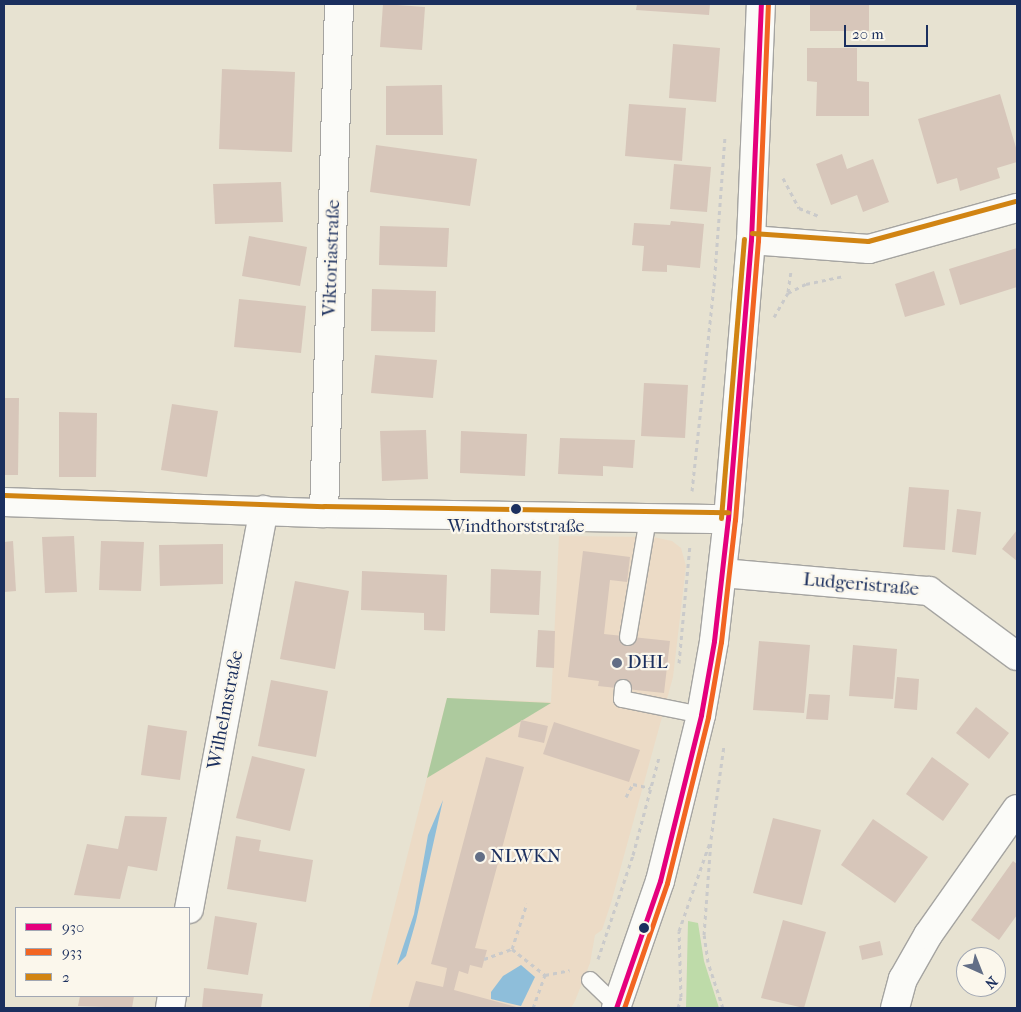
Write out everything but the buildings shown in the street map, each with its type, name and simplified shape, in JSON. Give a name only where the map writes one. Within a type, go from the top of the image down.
[{"type":"street","name":"Viktoriastraße","points":[[324,513],[339,4]]},
{"type":"street","points":[[618,1008],[660,881],[701,715],[722,573],[750,240],[761,4]]},
{"type":"street","points":[[750,240],[869,249],[1017,208]]},
{"type":"street","points":[[4,502],[324,513],[728,519]]},
{"type":"street","name":"Wilhelmstraße","points":[[189,907],[264,510]]},
{"type":"street","name":"Ludgeristraße","points":[[722,573],[929,592],[1015,649]]},
{"type":"street","points":[[895,1008],[902,979],[928,935],[1017,809]]},
{"type":"lane","points":[[628,636],[648,519]]},
{"type":"lane","points":[[623,688],[622,699],[701,715]]},
{"type":"lane","points":[[590,980],[618,1008]]},
{"type":"path","points":[[626,798],[633,784],[651,788]]},
{"type":"path","points":[[678,1008],[679,931],[711,839],[704,935],[708,962],[723,1008]]},
{"type":"path","points":[[512,949],[526,903]]},
{"type":"path","points":[[484,959],[512,949]]},
{"type":"path","points":[[512,949],[544,975]]},
{"type":"path","points":[[544,975],[574,969]]},
{"type":"path","points":[[533,1008],[544,975]]},
{"type":"shaded area","points":[[559,536],[653,537],[672,541],[681,548],[686,566],[673,677],[611,903],[602,930],[595,935],[590,963],[575,1001],[571,1008],[369,1008],[447,698],[551,702]]},
{"type":"green space","points":[[447,698],[551,703],[427,778]]},
{"type":"green space","points":[[688,921],[698,923],[704,961],[719,1008],[686,1008]]},
{"type":"water","points":[[443,800],[416,921],[406,956],[397,965],[414,914],[428,835]]},
{"type":"water","points":[[521,965],[535,977],[521,1006],[491,999],[491,992],[503,976]]},
{"type":"transit line","name":"930","points":[[616,1008],[660,881],[701,715],[714,641],[728,519],[751,240],[761,4]]},
{"type":"transit line","name":"933","points":[[624,1008],[667,883],[708,717],[721,642],[735,520],[758,241],[768,4]]},
{"type":"transit line","name":"2","points":[[752,233],[868,241],[1015,201]]},
{"type":"transit line","name":"2","points":[[721,518],[744,239]]},
{"type":"transit line","name":"2","points":[[4,495],[324,506],[728,512]]},
{"type":"place","name":"Windthorststraße","points":[[516,509]]},
{"type":"place","name":"DHL","points":[[617,663]]},
{"type":"place","name":"NLWKN","points":[[480,857]]}]
